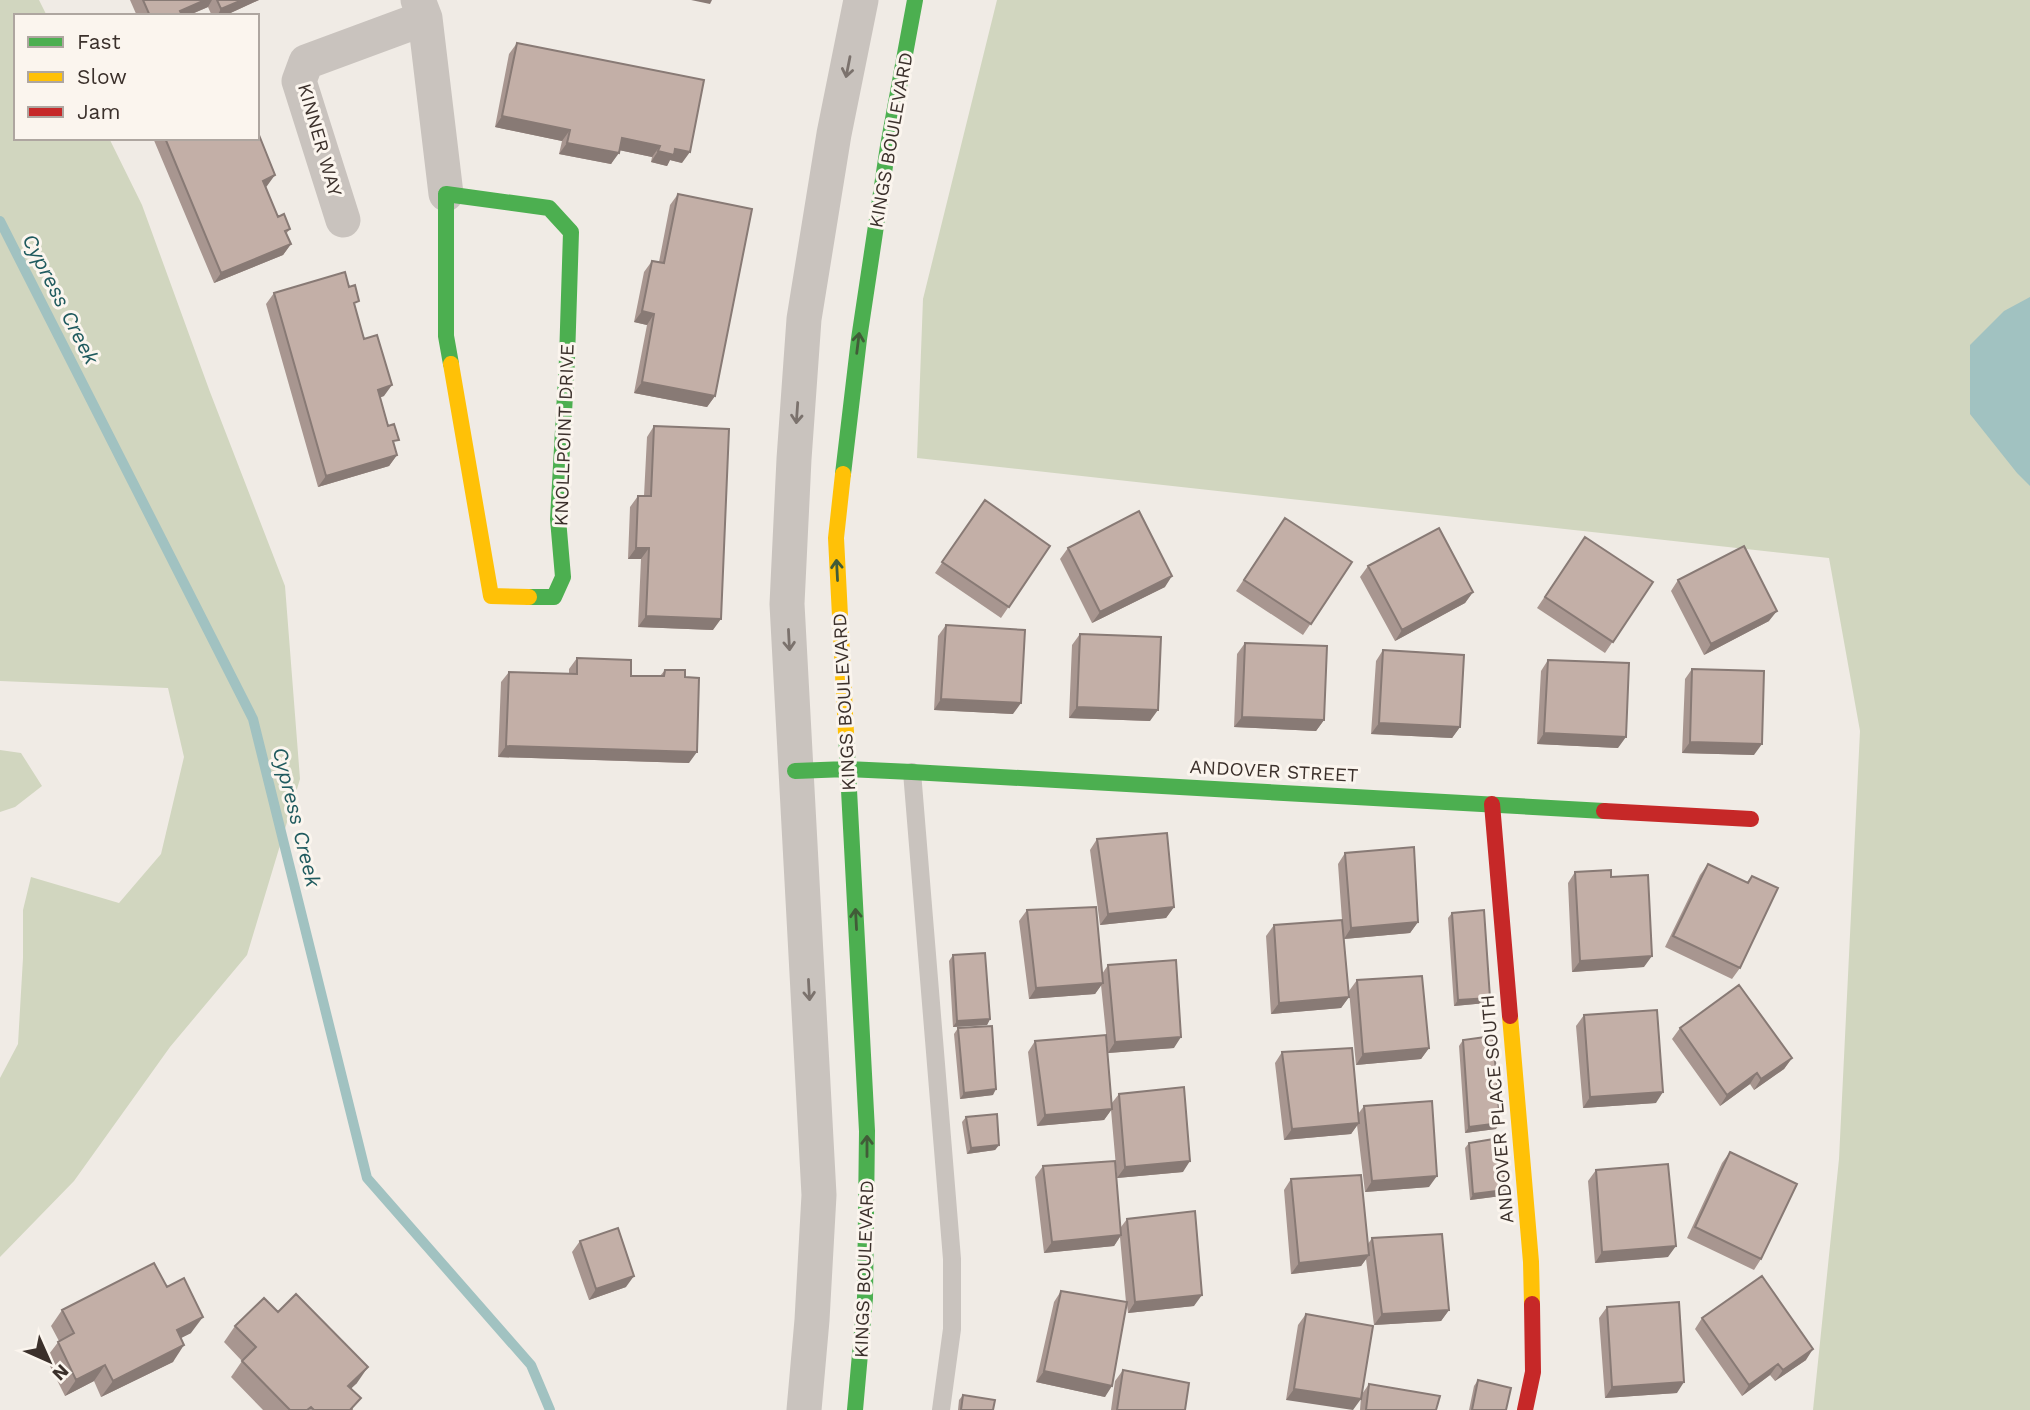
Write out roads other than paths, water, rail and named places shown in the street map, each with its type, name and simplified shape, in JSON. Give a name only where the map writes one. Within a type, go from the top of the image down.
[{"type":"street","points":[[804,1410],[812,1320],[818,1195],[787,604],[804,319],[834,134],[861,0]]},
{"type":"street","name":"KINGS BOULEVARD","points":[[855,1410],[864,1298],[867,1131],[836,538],[859,339],[888,146],[915,0]]},
{"type":"street","name":"KNOLLPOINT DRIVE","points":[[422,9],[446,194],[446,336],[491,596],[554,597],[564,577],[558,519],[567,359],[570,232],[549,208],[446,194]]},
{"type":"street","name":"KINNER WAY","points":[[343,220],[299,81],[306,62],[422,9]]},
{"type":"street","name":"ANDOVER STREET","points":[[795,771],[847,769],[912,772],[1751,819]]},
{"type":"street","name":"ANDOVER PLACE SOUTH","points":[[1492,804],[1531,1262],[1533,1372],[1525,1410]]},
{"type":"lane","points":[[912,772],[952,1259],[952,1329],[941,1410]]},
{"type":"water","points":[[2030,297],[2030,486],[1970,414],[1970,345],[2004,311]]},
{"type":"waterway","name":"Cypress Creek","points":[[0,221],[253,719],[367,1178],[531,1365],[550,1410]]}]
